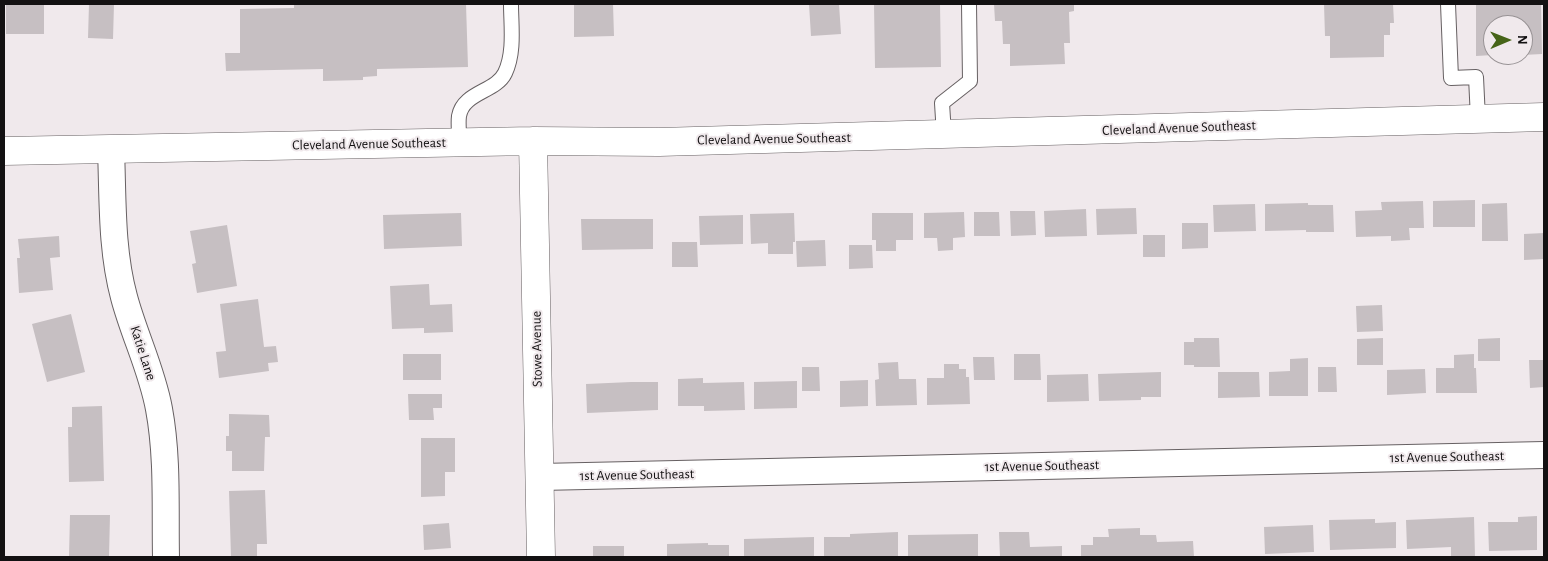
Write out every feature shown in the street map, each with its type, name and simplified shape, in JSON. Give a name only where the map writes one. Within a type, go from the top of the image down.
[{"type":"street","name":"Cleveland Avenue Southeast","points":[[4,151],[532,141],[669,141],[1544,118]]},
{"type":"street","name":"Stowe Avenue","points":[[532,141],[541,557]]},
{"type":"street","name":"Katie Lane","points":[[111,150],[116,258],[124,298],[151,372],[160,410],[164,455],[166,557]]},
{"type":"street","name":"1st Avenue Southeast","points":[[540,477],[1544,455]]},
{"type":"lane","points":[[460,143],[459,115],[463,105],[471,98],[497,84],[505,73],[510,59],[510,4]]},
{"type":"lane","points":[[944,135],[942,103],[970,81],[969,4]]},
{"type":"lane","points":[[1448,4],[1451,78],[1476,77],[1478,119]]},
{"type":"building","points":[[6,4],[44,4],[44,34],[6,34]]},
{"type":"building","points":[[89,4],[114,4],[113,39],[88,38]]},
{"type":"building","points":[[294,4],[466,4],[468,67],[377,69],[377,76],[363,77],[363,80],[323,81],[323,69],[226,71],[225,53],[240,53],[240,9],[294,8]]},
{"type":"building","points":[[574,4],[613,4],[614,36],[574,37]]},
{"type":"building","points":[[809,4],[839,4],[841,34],[811,36]]},
{"type":"building","points":[[874,4],[940,4],[941,67],[875,68]]},
{"type":"building","points":[[994,4],[1074,4],[1074,11],[1069,12],[1070,43],[1064,43],[1065,64],[1010,66],[1010,44],[1003,44],[1002,21],[995,21]]},
{"type":"building","points":[[1324,4],[1393,4],[1394,23],[1390,23],[1390,35],[1384,35],[1384,57],[1330,58],[1330,36],[1325,36]]},
{"type":"building","points":[[1476,4],[1541,4],[1542,54],[1533,54],[1533,15],[1483,15],[1483,56],[1476,56]]},
{"type":"building","points":[[1475,200],[1475,227],[1433,227],[1433,201]]},
{"type":"building","points":[[1423,201],[1424,228],[1409,228],[1410,240],[1391,241],[1391,236],[1356,237],[1355,211],[1382,210],[1381,202]]},
{"type":"building","points":[[1308,203],[1308,205],[1333,205],[1334,232],[1306,232],[1306,230],[1265,231],[1265,204]]},
{"type":"building","points":[[1507,203],[1508,241],[1482,241],[1482,204]]},
{"type":"building","points":[[1255,204],[1256,231],[1214,232],[1213,205]]},
{"type":"building","points":[[1136,208],[1137,234],[1097,235],[1096,209]]},
{"type":"building","points":[[1086,209],[1087,236],[1045,237],[1044,211]]},
{"type":"building","points":[[1010,211],[1035,211],[1036,235],[1011,236]]},
{"type":"building","points":[[964,212],[965,237],[953,238],[953,250],[938,251],[937,238],[924,238],[924,213]]},
{"type":"building","points":[[974,212],[999,212],[1000,236],[974,236]]},
{"type":"building","points":[[461,213],[462,246],[384,249],[383,215]]},
{"type":"building","points":[[794,213],[795,242],[793,242],[793,254],[768,254],[768,243],[751,244],[750,214]]},
{"type":"building","points":[[872,213],[913,213],[913,240],[896,240],[896,251],[876,251],[876,240],[872,240]]},
{"type":"building","points":[[743,215],[743,244],[700,245],[699,216]]},
{"type":"building","points":[[581,219],[653,219],[653,249],[582,250]]},
{"type":"building","points":[[1182,223],[1208,223],[1208,248],[1182,249]]},
{"type":"building","points":[[227,225],[237,286],[197,293],[192,264],[196,263],[190,231]]},
{"type":"building","points":[[1544,233],[1544,259],[1524,260],[1524,234]]},
{"type":"building","points":[[1143,235],[1165,235],[1165,257],[1143,257]]},
{"type":"building","points":[[59,236],[60,257],[50,258],[53,290],[19,293],[17,258],[20,258],[18,239]]},
{"type":"building","points":[[825,240],[826,266],[797,267],[796,241]]},
{"type":"building","points":[[672,242],[697,242],[698,267],[672,267]]},
{"type":"building","points":[[849,245],[872,245],[873,268],[849,269]]},
{"type":"building","points":[[429,284],[430,305],[452,304],[453,332],[424,333],[424,328],[392,329],[390,286]]},
{"type":"building","points":[[258,299],[264,347],[276,346],[278,362],[268,363],[269,371],[219,378],[216,352],[226,351],[220,304]]},
{"type":"building","points":[[1382,305],[1383,331],[1357,332],[1356,306]]},
{"type":"building","points":[[71,314],[85,372],[47,382],[32,324]]},
{"type":"building","points":[[1194,338],[1219,338],[1220,367],[1184,365],[1184,342],[1194,342]]},
{"type":"building","points":[[1383,338],[1383,365],[1357,365],[1357,339]]},
{"type":"building","points":[[1500,338],[1500,361],[1478,361],[1478,339]]},
{"type":"building","points":[[403,354],[441,354],[441,380],[403,380]]},
{"type":"building","points":[[1014,354],[1040,354],[1041,380],[1014,380]]},
{"type":"building","points":[[1474,354],[1477,393],[1436,393],[1436,368],[1454,368],[1454,355]]},
{"type":"building","points":[[973,357],[994,357],[995,380],[974,380]]},
{"type":"building","points":[[1308,358],[1308,396],[1269,396],[1269,372],[1290,371],[1290,359]]},
{"type":"building","points":[[1529,360],[1544,360],[1544,387],[1530,388]]},
{"type":"building","points":[[898,362],[899,379],[916,379],[917,405],[876,406],[875,380],[879,379],[878,363]]},
{"type":"building","points":[[944,364],[959,364],[959,369],[966,369],[966,377],[969,377],[970,404],[927,405],[927,378],[944,378]]},
{"type":"building","points":[[802,367],[819,367],[820,391],[802,391]]},
{"type":"building","points":[[1318,367],[1336,367],[1337,392],[1318,392]]},
{"type":"building","points":[[1425,369],[1426,393],[1387,395],[1387,370]]},
{"type":"building","points":[[1161,372],[1161,397],[1141,397],[1141,400],[1099,401],[1098,374]]},
{"type":"building","points":[[1218,372],[1259,372],[1260,397],[1218,398]]},
{"type":"building","points":[[1088,374],[1089,401],[1047,402],[1047,375]]},
{"type":"building","points":[[703,378],[703,383],[744,382],[745,410],[704,411],[704,406],[678,406],[678,379]]},
{"type":"building","points":[[868,380],[868,406],[840,407],[840,381]]},
{"type":"building","points":[[797,381],[797,408],[754,409],[754,382]]},
{"type":"building","points":[[658,382],[658,410],[587,413],[586,384]]},
{"type":"building","points":[[408,394],[442,394],[442,408],[433,408],[434,420],[409,420]]},
{"type":"building","points":[[102,406],[104,481],[69,482],[68,427],[72,427],[72,407]]},
{"type":"building","points":[[229,414],[269,415],[270,437],[265,437],[264,471],[232,471],[232,451],[226,451],[226,436],[229,436]]},
{"type":"building","points":[[421,438],[455,438],[455,472],[445,472],[445,496],[421,497]]},
{"type":"building","points":[[265,490],[267,544],[257,544],[257,557],[231,557],[229,491]]},
{"type":"building","points":[[70,515],[110,515],[109,557],[69,557]]},
{"type":"building","points":[[1537,516],[1537,550],[1489,551],[1488,522],[1518,522],[1518,517]]},
{"type":"building","points":[[1474,517],[1475,557],[1451,557],[1451,547],[1407,549],[1406,520]]},
{"type":"building","points":[[1375,519],[1375,523],[1396,522],[1396,548],[1330,550],[1329,520]]},
{"type":"building","points":[[449,523],[451,548],[424,550],[423,525]]},
{"type":"building","points":[[1313,525],[1314,552],[1265,554],[1264,527]]},
{"type":"building","points":[[1140,528],[1140,535],[1156,535],[1157,542],[1193,541],[1194,557],[1081,557],[1081,545],[1093,545],[1093,537],[1109,537],[1108,529]]},
{"type":"building","points":[[898,532],[898,557],[824,557],[824,537],[850,537],[850,534]]},
{"type":"building","points":[[999,532],[1029,532],[1030,547],[1062,546],[1062,557],[1000,557]]},
{"type":"building","points":[[978,534],[978,557],[908,557],[908,535]]},
{"type":"building","points":[[814,537],[814,557],[744,557],[744,539]]},
{"type":"building","points":[[708,543],[708,545],[729,545],[729,557],[667,557],[667,544]]},
{"type":"building","points":[[593,546],[624,546],[624,557],[593,557]]}]
